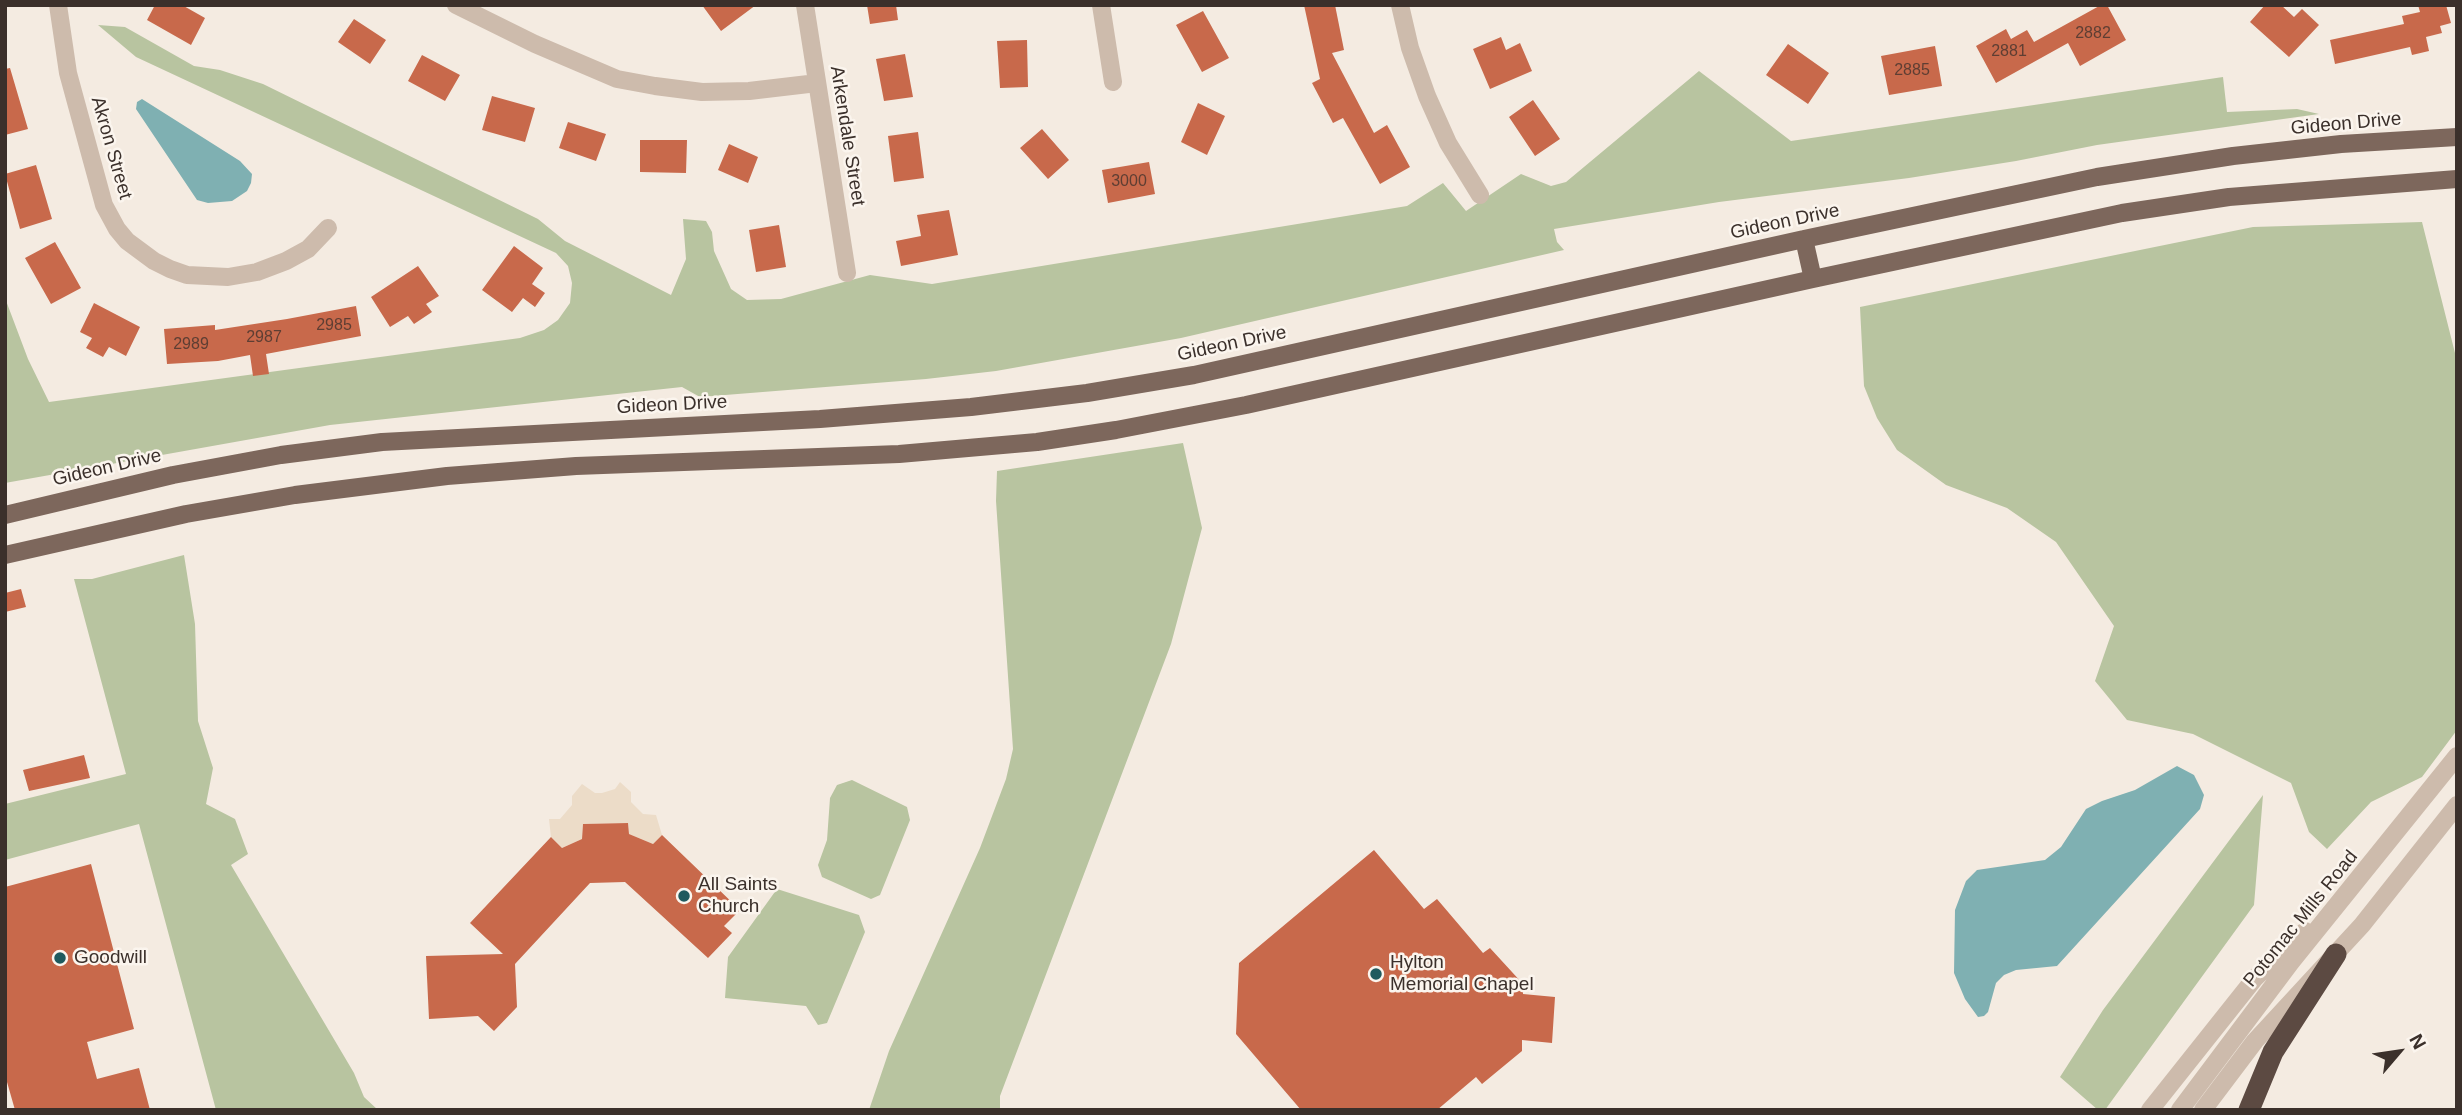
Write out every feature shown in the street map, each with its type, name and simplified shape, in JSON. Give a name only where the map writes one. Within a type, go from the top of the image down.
[{"type":"highway","points":[[2249,1110],[2273,1052],[2336,954]]},
{"type":"main road","name":"Gideon Drive","points":[[5,515],[173,475],[282,455],[382,442],[820,419],[971,407],[1087,393],[1194,374],[2096,177],[2328,145],[2457,137]]},
{"type":"main road","points":[[5,555],[186,514],[295,495],[447,476],[576,466],[899,454],[1037,442],[1116,430],[1246,405],[2122,213],[2229,197],[2457,179]]},
{"type":"main road","points":[[1804,239],[1814,279]]},
{"type":"street","name":"Akron Street","points":[[58,5],[68,73],[104,205],[127,241],[170,269],[187,275],[228,277],[257,272],[286,261],[308,248],[328,228]]},
{"type":"street","points":[[456,5],[535,44],[617,79],[702,92],[749,91],[817,82]]},
{"type":"street","name":"Arkendale Street","points":[[805,5],[847,273]]},
{"type":"street","points":[[1101,5],[1113,82]]},
{"type":"street","points":[[1400,5],[1410,48],[1427,96],[1448,143],[1480,195]]},
{"type":"street","name":"Potomac Mills Road","points":[[2180,1110],[2291,962],[2457,756]]},
{"type":"street","points":[[2203,1110],[2255,1041],[2362,925],[2457,805]]},
{"type":"street","points":[[2150,1110],[2255,978],[2353,886]]},
{"type":"green space","points":[[98,25],[125,27],[194,66],[220,70],[263,84],[538,219],[565,241],[671,295],[686,259],[683,219],[706,221],[712,232],[714,251],[731,289],[747,300],[781,299],[870,275],[932,284],[1407,206],[1443,183],[1466,211],[1521,174],[1551,186],[1566,182],[1699,71],[1791,141],[2223,77],[2227,112],[2297,109],[2319,114],[2097,145],[1909,178],[1719,202],[1554,229],[1557,242],[1564,250],[1181,338],[996,371],[700,397],[682,387],[330,425],[5,483],[5,298],[28,359],[49,402],[520,338],[544,330],[558,320],[570,303],[572,283],[568,266],[556,253],[136,57]]},
{"type":"green space","points":[[2422,222],[2457,361],[2457,730],[2422,777],[2371,802],[2327,849],[2309,832],[2291,783],[2193,734],[2127,720],[2095,681],[2114,626],[2056,542],[2007,508],[1946,485],[1897,450],[1877,418],[1864,386],[1860,307],[2253,227]]},
{"type":"green space","points":[[1183,443],[1202,528],[1171,644],[1000,1096],[1000,1110],[869,1110],[889,1051],[980,848],[1006,779],[1013,749],[996,501],[997,471]]},
{"type":"green space","points":[[184,555],[195,624],[198,721],[213,768],[206,804],[235,819],[248,854],[231,865],[354,1073],[364,1097],[378,1110],[216,1110],[139,824],[5,860],[5,804],[126,774],[74,579],[92,579]]},
{"type":"green space","points":[[852,780],[907,807],[910,820],[880,895],[871,899],[822,877],[818,865],[827,840],[830,798],[837,785]]},
{"type":"green space","points":[[2263,795],[2254,905],[2105,1110],[2098,1110],[2060,1077],[2103,1010]]},
{"type":"green space","points":[[777,889],[859,915],[865,932],[827,1023],[818,1025],[806,1006],[725,998],[728,957]]},
{"type":"shaded area","points":[[620,782],[631,792],[631,802],[643,814],[656,815],[662,835],[653,844],[629,834],[628,823],[583,824],[582,839],[562,848],[551,837],[549,819],[560,819],[572,805],[572,796],[582,784],[595,793],[602,793],[615,789]]},
{"type":"water","points":[[142,99],[240,161],[252,174],[247,191],[232,201],[208,203],[197,200],[136,109],[137,102]]},
{"type":"water","points":[[2177,766],[2194,775],[2204,795],[2200,809],[2057,966],[2016,970],[2004,975],[1996,983],[1988,1012],[1978,1017],[1965,999],[1954,973],[1955,910],[1966,881],[1977,870],[2045,860],[2061,847],[2086,809],[2135,790]]},
{"type":"building","points":[[155,5],[182,5],[205,18],[191,45],[147,20]]},
{"type":"building","points":[[702,5],[756,5],[721,31]]},
{"type":"building","points":[[867,5],[896,5],[898,20],[870,24]]},
{"type":"building","points":[[1304,5],[1335,5],[1344,50],[1332,53],[1374,133],[1387,125],[1410,167],[1380,184],[1343,118],[1333,123],[1312,83],[1320,79]]},
{"type":"building","points":[[2101,5],[2107,5],[2126,40],[2080,66],[2068,43],[1996,83],[1976,46],[2006,29],[2011,39],[2027,30],[2034,42]]},
{"type":"building","points":[[2265,5],[2281,5],[2294,17],[2302,9],[2319,25],[2289,57],[2250,22]]},
{"type":"building","points":[[2418,5],[2446,5],[2451,23],[2440,26],[2442,33],[2426,37],[2429,51],[2412,55],[2410,47],[2335,64],[2330,40],[2404,24],[2402,16],[2420,12]]},
{"type":"building","points":[[1203,11],[1229,58],[1202,72],[1176,25]]},
{"type":"building","points":[[354,19],[386,40],[370,64],[338,42]]},
{"type":"building","points":[[1501,37],[1506,50],[1520,43],[1532,71],[1490,89],[1473,49]]},
{"type":"building","points":[[1027,40],[1028,87],[1000,88],[997,41]]},
{"type":"building","points":[[1788,44],[1829,73],[1808,104],[1766,75]]},
{"type":"building","points":[[1935,46],[1942,86],[1889,95],[1881,56]]},
{"type":"building","points":[[905,54],[913,97],[884,101],[876,59]]},
{"type":"building","points":[[422,55],[460,75],[445,101],[408,81]]},
{"type":"building","points":[[10,68],[28,129],[5,135],[5,69]]},
{"type":"building","points":[[492,96],[535,108],[525,142],[482,130]]},
{"type":"building","points":[[1533,100],[1560,139],[1535,156],[1509,117]]},
{"type":"building","points":[[1198,103],[1225,116],[1207,155],[1181,142]]},
{"type":"building","points":[[568,122],[606,134],[596,161],[559,148]]},
{"type":"building","points":[[1042,129],[1069,160],[1048,179],[1020,148]]},
{"type":"building","points":[[918,132],[924,178],[894,182],[888,136]]},
{"type":"building","points":[[640,140],[687,140],[686,173],[640,172]]},
{"type":"building","points":[[729,144],[758,157],[748,183],[718,170]]},
{"type":"building","points":[[1149,162],[1155,194],[1108,203],[1102,170]]},
{"type":"building","points":[[36,165],[52,219],[20,229],[5,174]]},
{"type":"building","points":[[949,210],[958,255],[901,266],[896,241],[921,236],[917,215]]},
{"type":"building","points":[[779,225],[786,267],[756,272],[749,230]]},
{"type":"building","points":[[55,242],[81,288],[51,304],[25,258]]},
{"type":"building","points":[[514,246],[543,268],[532,284],[545,293],[535,307],[523,298],[512,312],[482,290]]},
{"type":"building","points":[[418,266],[439,296],[426,304],[432,312],[414,324],[408,316],[390,327],[371,297]]},
{"type":"building","points":[[94,303],[140,327],[126,356],[109,347],[103,357],[86,348],[92,338],[80,332]]},
{"type":"building","points":[[356,306],[361,336],[266,354],[269,374],[253,376],[250,355],[218,361],[167,364],[164,329],[215,325],[215,330]]},
{"type":"building","points":[[21,589],[26,607],[5,612],[5,593]]},
{"type":"building","points":[[84,755],[90,778],[29,791],[23,770]]},
{"type":"building","name":"All Saints Church","points":[[628,823],[629,834],[653,844],[662,835],[740,910],[724,926],[732,933],[708,958],[625,882],[590,883],[515,964],[517,1007],[494,1031],[478,1016],[429,1019],[426,956],[503,954],[470,923],[551,837],[562,848],[582,839],[583,824]]},
{"type":"building","name":"Hylton Memorial Chapel","points":[[1374,850],[1424,909],[1437,899],[1483,953],[1490,948],[1523,984],[1523,994],[1555,997],[1552,1043],[1522,1040],[1522,1051],[1482,1084],[1476,1077],[1437,1110],[1301,1110],[1236,1034],[1239,963]]},
{"type":"building","name":"Goodwill","points":[[91,864],[134,1029],[87,1042],[97,1079],[139,1068],[150,1110],[15,1110],[5,1075],[5,887]]},
{"type":"place","name":"All Saints Church","points":[[684,896]]},
{"type":"place","name":"Goodwill","points":[[60,958]]},
{"type":"place","name":"Hylton Memorial Chapel","points":[[1376,974]]}]
